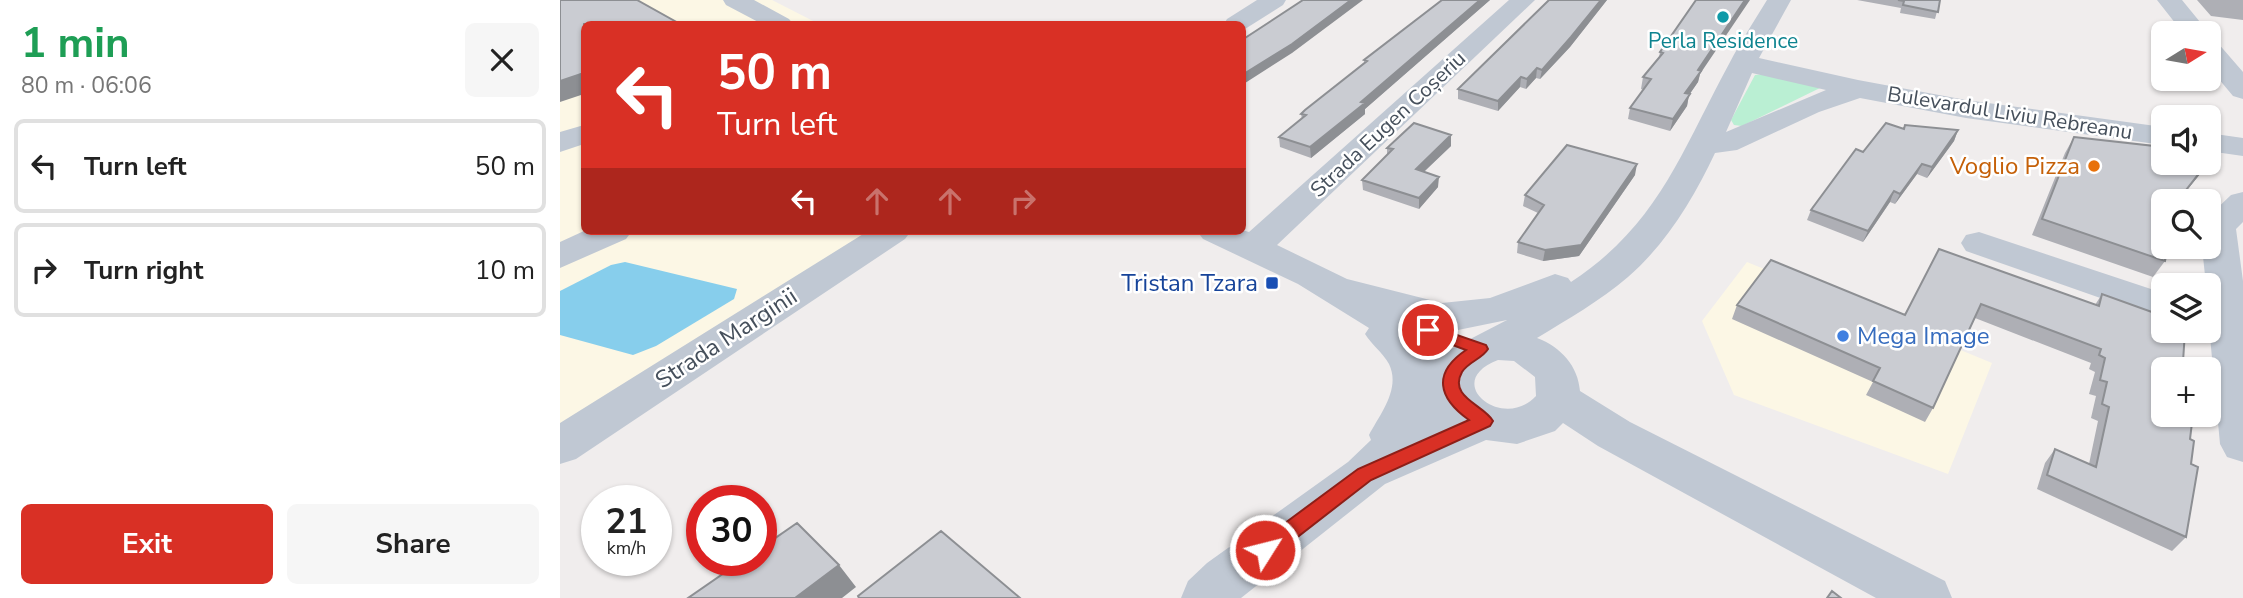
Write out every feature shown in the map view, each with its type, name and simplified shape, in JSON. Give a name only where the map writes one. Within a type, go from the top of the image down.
[{"type":"street","points":[[735,0],[774,21]]},
{"type":"street","points":[[1241,21],[1274,0]]},
{"type":"street","name":"Strada Eugen Coșeriu","points":[[1253,247],[1522,0]]},
{"type":"street","points":[[1539,357],[1613,269],[1653,229],[1683,188],[1744,63],[1779,0]]},
{"type":"street","points":[[2169,0],[2186,21]]},
{"type":"street","name":"Bulevardul Liviu Rebreanu","points":[[1744,63],[1834,81],[1858,89],[1966,109],[2151,134]]},
{"type":"street","points":[[2221,64],[2243,90]]},
{"type":"street","name":"Bulevardul Liviu Rebreanu","points":[[1704,145],[1726,143],[1809,106],[1858,89]]},
{"type":"street","points":[[560,143],[581,135]]},
{"type":"street","points":[[2221,144],[2243,147]]},
{"type":"street","points":[[2218,273],[2218,227],[2243,202]]},
{"type":"street","points":[[560,256],[605,235]]},
{"type":"street","name":"Strada Marginii","points":[[560,446],[887,235]]},
{"type":"street","points":[[1224,235],[1341,290],[1377,312],[1429,353],[1472,377],[1511,426],[1546,410],[1560,393],[1557,377],[1550,366],[1527,350],[1472,377]]},
{"type":"street","points":[[1979,243],[2151,303]]},
{"type":"street","points":[[1341,290],[1427,314],[1486,314],[1613,269]]},
{"type":"street","points":[[1207,598],[1225,579],[1364,475],[1472,377],[1613,269]]},
{"type":"street","points":[[1341,290],[1400,346],[1412,367],[1415,387],[1408,409],[1364,475]]},
{"type":"street","points":[[2221,337],[2243,444]]},
{"type":"street","points":[[1546,410],[1614,434],[1926,598]]},
{"type":"shaded area","points":[[560,0],[772,0],[813,21],[581,21],[581,235],[876,235],[560,431]]},
{"type":"shaded area","points":[[1747,262],[1992,363],[1948,474],[1734,395],[1702,321]]},
{"type":"green space","points":[[1765,74],[1820,88],[1742,126],[1734,125],[1731,120],[1755,75]]},
{"type":"water","points":[[625,262],[737,289],[734,299],[656,346],[633,355],[560,335],[560,291],[611,265]]},
{"type":"building","points":[[560,0],[637,0],[675,21],[581,21],[581,74],[560,81]]},
{"type":"building","points":[[1303,0],[1351,0],[1292,44],[1246,73],[1246,37]]},
{"type":"building","points":[[1442,0],[1480,0],[1361,102],[1365,103],[1310,147],[1279,137],[1306,115],[1301,114],[1305,110],[1367,61],[1364,60]]},
{"type":"building","points":[[1549,0],[1601,0],[1542,70],[1537,68],[1527,79],[1521,77],[1498,101],[1458,89]]},
{"type":"building","points":[[1696,0],[1745,0],[1698,70],[1701,71],[1685,93],[1690,94],[1673,119],[1630,108],[1651,79],[1643,77],[1663,53],[1660,52]]},
{"type":"building","points":[[1898,0],[1940,0],[1938,12],[1903,5],[1904,1]]},
{"type":"building","points":[[1414,123],[1451,135],[1416,169],[1439,177],[1419,198],[1362,180],[1393,149],[1387,148]]},
{"type":"building","points":[[1886,123],[1904,129],[1905,125],[1958,130],[1932,167],[1922,164],[1900,194],[1894,191],[1868,231],[1811,210],[1856,149],[1863,152]]},
{"type":"building","points":[[2074,137],[2151,146],[2151,175],[2198,175],[2187,189],[2151,189],[2151,256],[2042,219]]},
{"type":"building","points":[[1567,145],[1637,164],[1581,245],[1545,250],[1518,242],[1544,205],[1525,195]]},
{"type":"building","points":[[1939,249],[2099,306],[2102,294],[2151,312],[2151,343],[2184,343],[2183,357],[2151,357],[2151,427],[2192,427],[2190,439],[2194,441],[2191,464],[2198,467],[2186,537],[2047,475],[2055,449],[2096,467],[2109,407],[2102,404],[2107,382],[2100,380],[2105,358],[2099,355],[2101,349],[1981,304],[1933,408],[1873,381],[1880,368],[1737,305],[1771,260],[1905,315]]},
{"type":"building","points":[[797,523],[839,565],[795,598],[688,598],[720,576],[777,576],[777,537]]},
{"type":"building","points":[[941,531],[1020,598],[859,598],[858,596]]},
{"type":"building","points":[[1832,591],[1841,598],[1827,598]]},
{"type":"place","name":"Perla Residence","points":[[1723,17]]},
{"type":"place","name":"Voglio Pizza","points":[[2094,166]]},
{"type":"place","name":"Tristan Tzara","points":[[1272,283]]},
{"type":"place","name":"Mega Image","points":[[1843,336]]},
{"type":"route","points":[[1265,550],[1364,475],[1483,421],[1459,404],[1452,391],[1451,377],[1457,365],[1467,355],[1480,349],[1428,330]]}]
